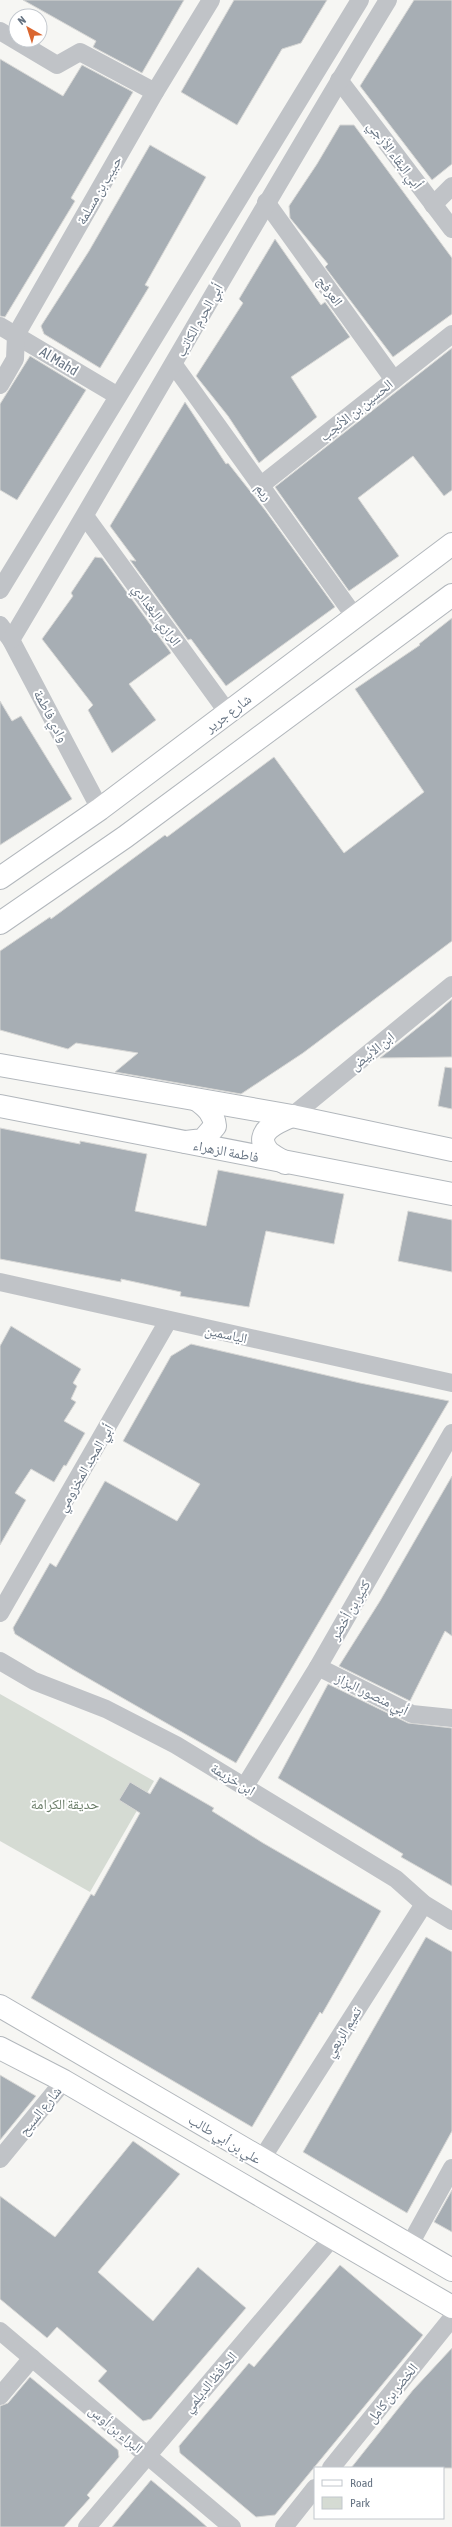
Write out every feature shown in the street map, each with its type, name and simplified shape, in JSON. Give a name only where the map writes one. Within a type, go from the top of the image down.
[{"type":"main road","name":"شارع جرير","points":[[0,878],[100,809],[452,544]]},
{"type":"main road","points":[[0,923],[126,837],[452,595]]},
{"type":"main road","points":[[0,1065],[292,1116],[452,1150]]},
{"type":"main road","points":[[183,1142],[203,1140],[215,1126],[214,1118],[206,1106],[197,1100]]},
{"type":"main road","name":"فاطمة الزهراء","points":[[0,1106],[285,1163],[452,1194]]},
{"type":"main road","points":[[285,1163],[267,1151],[264,1142],[266,1132],[272,1124],[292,1116]]},
{"type":"main road","name":"علي بن أبي طالب","points":[[0,2006],[408,2246],[452,2270]]},
{"type":"main road","points":[[0,2048],[64,2081],[452,2307]]},
{"type":"street","name":"حبيب بن مسلمة","points":[[0,385],[15,359],[16,335],[155,92],[211,0]]},
{"type":"street","name":"أبي الحرم الكاتب","points":[[0,590],[360,0]]},
{"type":"street","name":"أبي الحرم الكاتب","points":[[11,640],[174,365],[266,202],[388,0]]},
{"type":"street","points":[[0,31],[57,65],[80,52],[155,92]]},
{"type":"street","name":"أبي البقاء الأزجي","points":[[339,80],[452,229]]},
{"type":"street","points":[[433,205],[452,186]]},
{"type":"street","name":"العرفج","points":[[266,202],[394,380]]},
{"type":"street","name":"Al Mahd","points":[[0,326],[118,396]]},
{"type":"street","name":"الحسين بن الأنجب","points":[[260,486],[452,334]]},
{"type":"street","name":"ريم","points":[[174,365],[355,617]]},
{"type":"street","name":"الرازي البغدادي","points":[[85,516],[228,713]]},
{"type":"street","name":"وادي فاطمة","points":[[0,625],[11,640],[100,809]]},
{"type":"street","name":"ابن الأبيض","points":[[292,1116],[452,985]]},
{"type":"street","name":"الياسمين","points":[[0,1282],[168,1321],[452,1383]]},
{"type":"street","name":"أبي المجد المخزومي","points":[[0,1613],[168,1321]]},
{"type":"street","name":"كثير بن أخضر","points":[[245,1786],[318,1667],[452,1433]]},
{"type":"street","name":"ابن خزيمة","points":[[0,1662],[34,1681],[106,1709],[176,1745],[396,1879],[424,1904],[452,1921]]},
{"type":"street","name":"أبي منصور البزاز","points":[[318,1667],[412,1714],[452,1718]]},
{"type":"street","name":"تميم الربعي","points":[[261,2160],[424,1904]]},
{"type":"street","name":"شارع السيح","points":[[0,2159],[64,2081]]},
{"type":"street","points":[[408,2246],[452,2168]]},
{"type":"street","name":"الحافظ الديلمي","points":[[87,2527],[333,2237]]},
{"type":"street","name":"الخضر بن كامل","points":[[332,2467],[452,2318]]},
{"type":"street","name":"البراء بن أوس","points":[[0,2331],[232,2527]]},
{"type":"street","points":[[0,2396],[32,2358]]},
{"type":"street","points":[[284,2527],[314,2489]]},
{"type":"green space","name":"حديقة الكرامة","points":[[0,1694],[154,1781],[90,1892],[0,1841]]},
{"type":"building","points":[[23,0],[184,0],[142,73],[93,47],[96,41],[48,14],[48,8],[37,8]]},
{"type":"building","points":[[234,0],[327,0],[301,43],[282,49],[237,125],[181,92]]},
{"type":"building","points":[[414,0],[452,0],[452,164],[432,180],[360,86]]},
{"type":"building","points":[[0,59],[63,96],[82,65],[133,92],[71,198],[75,201],[5,317],[0,316]]},
{"type":"building","points":[[340,125],[354,125],[452,258],[452,314],[393,357],[325,267],[328,264],[290,218],[289,206],[317,164]]},
{"type":"building","points":[[150,145],[206,177],[145,285],[149,287],[100,368],[44,334],[41,326],[89,251]]},
{"type":"building","points":[[275,239],[321,305],[325,302],[350,337],[291,377],[317,417],[259,463],[228,416],[196,376],[243,303],[239,299]]},
{"type":"building","points":[[452,348],[452,490],[444,496],[413,456],[358,498],[399,556],[349,591],[275,487]]},
{"type":"building","points":[[30,356],[86,390],[17,500],[0,490],[0,404]]},
{"type":"building","points":[[185,402],[226,464],[228,463],[265,510],[335,607],[226,686],[191,639],[188,640],[130,560],[136,561],[110,526]]},
{"type":"building","points":[[95,557],[102,558],[171,653],[129,684],[156,720],[112,753],[88,710],[93,705],[42,639],[73,596],[71,593]]},
{"type":"building","points":[[452,618],[452,941],[303,1053],[241,1094],[115,1072],[138,1053],[76,1043],[68,1049],[0,1030],[0,951],[50,917],[51,919],[165,835],[167,837],[274,757],[344,853],[424,792],[355,689],[420,645],[419,644]]},
{"type":"building","points":[[0,701],[12,721],[21,716],[72,799],[0,845]]},
{"type":"building","points":[[452,999],[452,1057],[380,1058],[435,1014]]},
{"type":"building","points":[[445,1067],[452,1068],[452,1109],[438,1106]]},
{"type":"building","points":[[0,1128],[80,1144],[80,1141],[147,1154],[135,1211],[206,1226],[218,1170],[344,1194],[334,1244],[266,1231],[249,1307],[180,1296],[181,1292],[121,1279],[121,1282],[0,1259]]},
{"type":"building","points":[[408,1211],[452,1220],[452,1272],[398,1261]]},
{"type":"building","points":[[11,1326],[81,1369],[73,1383],[77,1386],[71,1399],[76,1402],[64,1421],[85,1433],[66,1466],[64,1465],[54,1482],[31,1469],[15,1493],[26,1500],[0,1545],[0,1346]]},
{"type":"building","points":[[191,1344],[360,1383],[449,1401],[236,1763],[72,1669],[15,1634],[13,1628],[50,1563],[56,1567],[105,1481],[177,1521],[200,1484],[123,1441],[171,1356]]},
{"type":"building","points":[[452,1476],[452,1636],[445,1631],[410,1701],[339,1666],[380,1601]]},
{"type":"building","points":[[328,1684],[408,1723],[452,1728],[452,1886],[401,1857],[403,1854],[278,1778]]},
{"type":"building","points":[[160,1777],[214,1808],[212,1811],[263,1843],[381,1911],[322,2014],[320,2012],[252,2127],[31,1998],[91,1894],[94,1896],[140,1813],[119,1800],[130,1782],[150,1794]]},
{"type":"building","points":[[426,1937],[452,1952],[452,2131],[407,2213],[303,2152]]},
{"type":"building","points":[[0,2075],[36,2096],[0,2140]]},
{"type":"building","points":[[133,2141],[180,2174],[98,2272],[153,2321],[198,2267],[246,2308],[151,2419],[143,2421],[98,2381],[107,2371],[57,2327],[47,2338],[0,2299],[0,2196],[55,2237]]},
{"type":"building","points":[[452,2190],[452,2232],[434,2222]]},
{"type":"building","points":[[340,2265],[423,2335],[275,2515],[256,2517],[180,2453],[179,2446],[249,2363],[254,2367]]},
{"type":"building","points":[[452,2348],[452,2468],[352,2467],[413,2390]]},
{"type":"building","points":[[30,2377],[118,2450],[119,2457],[87,2495],[90,2498],[64,2527],[0,2527],[0,2406],[8,2403]]},
{"type":"building","points":[[151,2480],[198,2519],[207,2527],[112,2527]]}]
